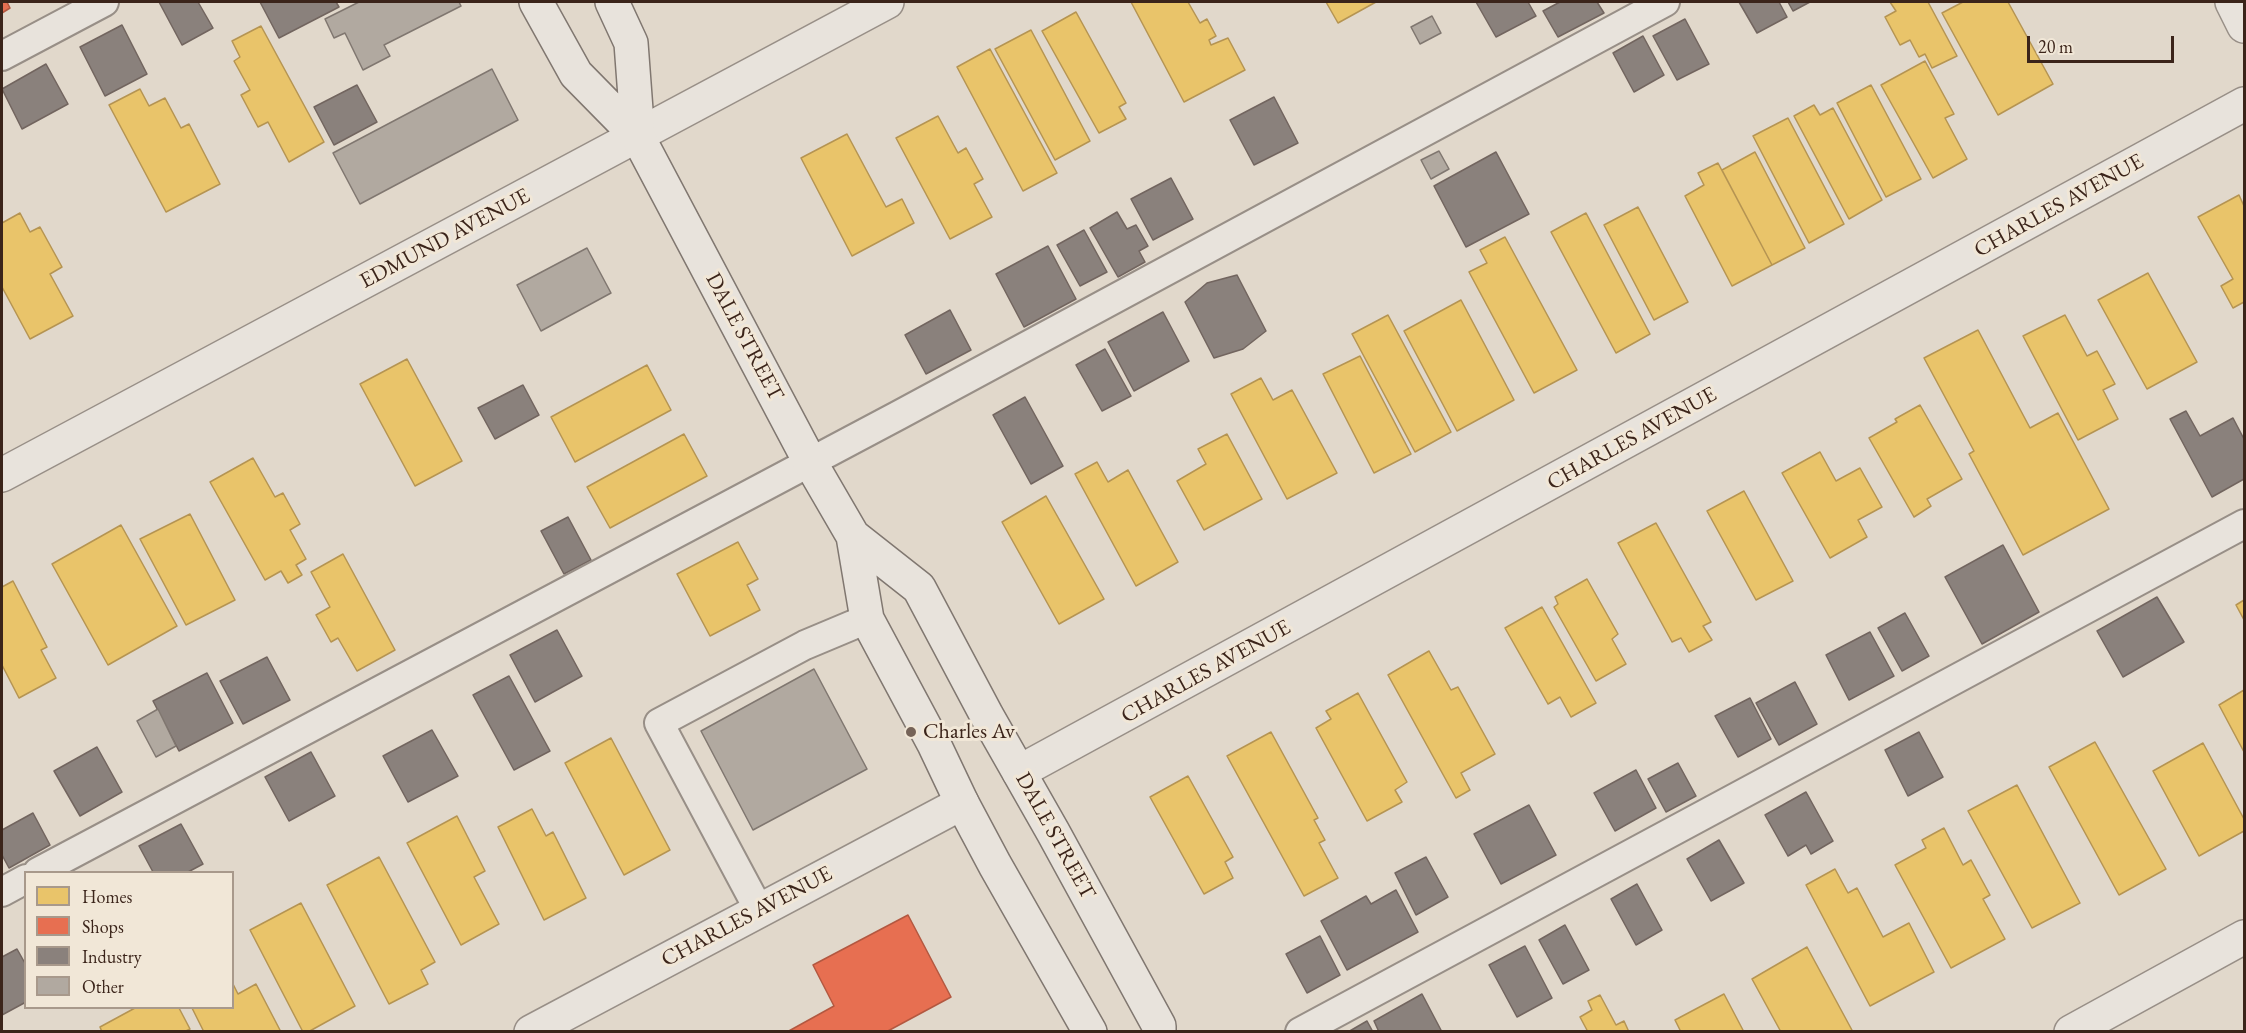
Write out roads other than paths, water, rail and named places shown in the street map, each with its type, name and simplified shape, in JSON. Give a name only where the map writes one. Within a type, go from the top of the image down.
[{"type":"street","name":"DALE STREET","points":[[536,2],[576,74],[638,136],[810,462],[853,536],[867,619],[995,865],[1090,1032]]},
{"type":"street","name":"DALE STREET","points":[[612,2],[631,43],[638,136]]},
{"type":"street","name":"EDMUND AVENUE","points":[[2,475],[887,2]]},
{"type":"street","points":[[2232,2],[2244,26]]},
{"type":"street","name":"CHARLES AVENUE","points":[[1019,772],[2244,104]]},
{"type":"street","name":"DALE STREET","points":[[853,536],[919,588],[1159,1026],[1159,1032]]},
{"type":"street","name":"CHARLES AVENUE","points":[[531,1032],[962,803]]},
{"type":"street","points":[[2071,1032],[2244,937]]},
{"type":"lane","points":[[2,56],[104,2]]},
{"type":"lane","points":[[42,871],[810,462],[1665,2]]},
{"type":"lane","points":[[1300,1032],[2244,524]]},
{"type":"lane","points":[[759,910],[659,723],[805,645],[867,619]]},
{"type":"lane","points":[[2,892],[24,880]]},
{"type":"place","name":"Charles Av","points":[[911,732]]}]
